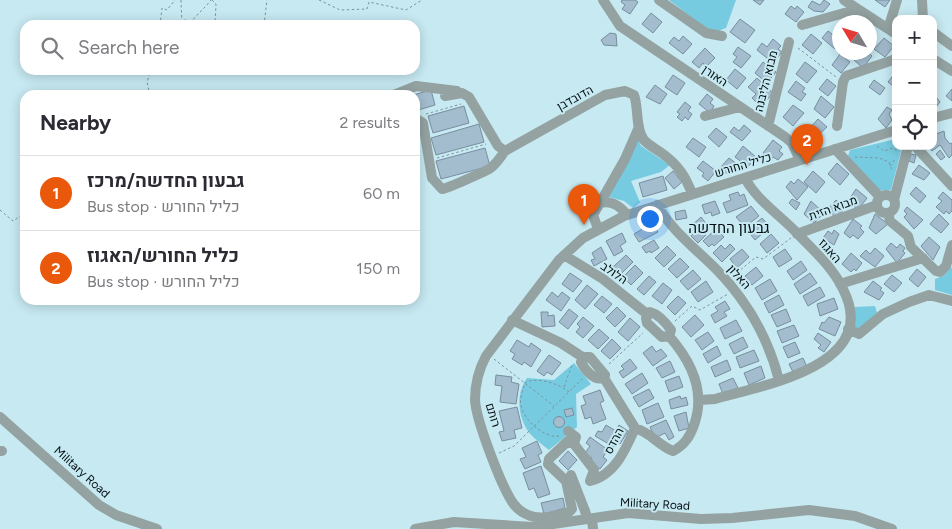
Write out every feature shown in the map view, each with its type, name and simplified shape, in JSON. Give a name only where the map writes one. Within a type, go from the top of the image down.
[{"type":"street","name":"האורן","points":[[603,0],[611,16],[627,31],[792,143],[800,160]]},
{"type":"street","points":[[659,0],[706,32],[722,36]]},
{"type":"street","points":[[844,0],[892,32]]},
{"type":"street","points":[[894,15],[896,0]]},
{"type":"street","points":[[922,0],[923,15]]},
{"type":"street","points":[[802,25],[858,9]]},
{"type":"street","points":[[937,35],[952,46]]},
{"type":"street","name":"מבוא הליבנה","points":[[768,126],[789,42]]},
{"type":"street","points":[[838,126],[843,82],[846,76],[893,60]]},
{"type":"street","points":[[935,60],[952,71]]},
{"type":"street","points":[[406,90],[416,86],[462,93],[471,101],[495,141],[505,151],[490,168],[446,189],[442,189],[432,178],[423,123],[420,121]]},
{"type":"street","name":"הדובדבן","points":[[505,151],[614,93],[625,91],[634,95],[639,127],[644,140],[682,172],[692,194]]},
{"type":"street","points":[[445,96],[462,93]]},
{"type":"street","points":[[704,116],[740,107]]},
{"type":"street","points":[[937,118],[952,113]]},
{"type":"street","points":[[937,119],[952,120]]},
{"type":"street","points":[[598,229],[593,215],[625,159],[639,127]]},
{"type":"street","name":"כליל החורש","points":[[512,320],[564,255],[583,238],[598,229],[627,215],[657,205],[892,131]]},
{"type":"street","points":[[835,149],[879,201],[882,212],[888,213],[894,208],[894,200],[907,150]]},
{"type":"street","points":[[919,150],[952,186]]},
{"type":"street","name":"האגוז","points":[[745,178],[756,195],[797,234],[840,284],[850,307],[848,330],[830,358],[807,371],[779,380]]},
{"type":"street","points":[[879,201],[886,195],[894,200]]},
{"type":"street","points":[[600,203],[607,201],[615,204],[621,207],[627,215]]},
{"type":"street","name":"מבוא הזית","points":[[797,234],[879,201]]},
{"type":"street","name":"האלון","points":[[657,205],[670,225],[727,281],[747,305],[765,336],[779,380]]},
{"type":"street","points":[[888,213],[890,221],[908,236],[911,247],[940,272],[946,266],[952,245]]},
{"type":"street","name":"הלולב","points":[[564,255],[603,279],[648,314],[650,312],[656,314],[669,331],[692,372],[700,406]]},
{"type":"street","points":[[840,284],[923,258]]},
{"type":"street","points":[[848,330],[859,334],[883,314],[929,295],[952,301]]},
{"type":"street","points":[[648,314],[646,320],[650,326]]},
{"type":"street","name":"רותם","points":[[512,320],[487,353],[480,367],[475,400],[478,415],[492,454],[512,502],[528,515],[546,517],[570,512],[572,509],[566,481],[548,464],[549,459],[568,441],[574,444]]},
{"type":"street","name":"ההדס","points":[[512,320],[580,355],[590,357],[604,374],[635,428],[615,466],[607,474],[590,481],[594,470],[574,444]]},
{"type":"street","name":"הלולב","points":[[650,326],[662,338],[669,331]]},
{"type":"street","points":[[580,355],[581,362],[596,379],[604,374]]},
{"type":"street","points":[[635,428],[643,430],[667,449],[673,451],[685,443],[700,406],[714,399],[779,380]]},
{"type":"street","name":"Military Road","points":[[0,417],[99,505],[116,515],[157,529]]},
{"type":"street","points":[[568,431],[576,437],[574,444]]},
{"type":"street","points":[[571,475],[587,517],[592,521],[593,528]]},
{"type":"street","name":"Military Road","points":[[415,529],[454,522],[533,526],[628,513],[701,519],[732,518],[809,510],[855,516],[892,529]]},
{"type":"path","points":[[161,20],[162,8],[167,10],[175,0]]},
{"type":"path","points":[[181,0],[183,20]]},
{"type":"path","points":[[193,20],[198,13],[206,8],[211,0],[216,4],[215,20]]},
{"type":"path","points":[[264,20],[266,0]]},
{"type":"path","points":[[319,0],[340,10],[367,8],[369,2],[406,10],[422,0]]},
{"type":"path","points":[[789,42],[843,82]]},
{"type":"path","points":[[149,90],[147,82],[150,75]]},
{"type":"path","points":[[420,116],[471,101]]},
{"type":"path","points":[[869,138],[884,151],[893,148],[897,152],[897,157],[890,166]]},
{"type":"path","points":[[429,164],[435,158],[495,141]]},
{"type":"path","points":[[844,159],[860,156],[879,158],[889,162],[892,172]]},
{"type":"path","points":[[0,210],[13,221],[20,216]]},
{"type":"path","points":[[727,281],[756,257],[763,259],[797,234]]},
{"type":"path","points":[[669,331],[692,306],[700,310],[735,290]]},
{"type":"path","points":[[604,374],[650,326]]},
{"type":"path","points":[[487,353],[554,406]]},
{"type":"path","points":[[564,387],[580,355]]},
{"type":"path","points":[[492,454],[502,453],[514,446],[589,373]]},
{"type":"path","points":[[525,383],[529,380],[538,381],[564,387],[569,392]]},
{"type":"path","points":[[525,383],[521,406],[525,415],[535,425],[554,437],[568,431]]},
{"type":"shaded area","points":[[669,0],[736,0],[726,28],[715,32],[707,29]]},
{"type":"shaded area","points":[[638,139],[641,146],[670,165],[661,172],[631,181],[640,202],[633,208],[624,201],[609,197]]},
{"type":"shaded area","points":[[892,140],[892,150],[901,150],[891,190],[879,190],[848,156],[850,150]]},
{"type":"shaded area","points":[[952,267],[952,295],[935,290],[935,279],[943,276]]},
{"type":"shaded area","points":[[875,306],[877,313],[857,331],[853,327],[855,307]]},
{"type":"shaded area","points":[[574,363],[591,384],[576,394],[577,427],[549,450],[530,434],[523,422],[519,402],[521,389],[527,378],[554,380]]},
{"type":"building","points":[[622,0],[635,0],[638,2],[630,14],[622,9],[625,5],[621,2]]},
{"type":"building","points":[[753,0],[764,0],[760,5]]},
{"type":"building","points":[[824,0],[830,4],[823,12],[814,11],[808,7],[812,1],[820,5]]},
{"type":"building","points":[[875,0],[890,0],[885,7]]},
{"type":"building","points":[[791,6],[795,9],[797,6],[804,12],[796,22],[785,14]]},
{"type":"building","points":[[651,13],[662,22],[653,33],[642,24]]},
{"type":"building","points":[[740,19],[755,30],[745,43],[730,32]]},
{"type":"building","points":[[828,31],[832,34],[832,46],[822,38]]},
{"type":"building","points":[[610,33],[616,34],[617,46],[604,45],[601,40]]},
{"type":"building","points":[[811,34],[822,43],[813,54],[802,45]]},
{"type":"building","points":[[683,36],[692,44],[683,54],[669,43],[674,37],[679,41]]},
{"type":"building","points":[[884,38],[892,44],[892,48],[885,57],[877,51],[877,46]]},
{"type":"building","points":[[773,39],[781,46],[778,49],[782,52],[773,63],[757,50],[762,43],[767,47]]},
{"type":"building","points":[[738,47],[751,56],[741,68],[733,62],[737,57],[733,54]]},
{"type":"building","points":[[705,48],[715,58],[706,67],[703,63],[699,68],[692,62]]},
{"type":"building","points":[[836,60],[848,60],[850,62],[841,73],[832,65]]},
{"type":"building","points":[[854,60],[869,60],[863,68]]},
{"type":"building","points":[[763,62],[776,72],[767,83],[755,73]]},
{"type":"building","points":[[805,62],[817,71],[807,83],[796,74]]},
{"type":"building","points":[[735,69],[746,78],[737,89],[726,80]]},
{"type":"building","points":[[673,75],[685,83],[677,95],[665,87]]},
{"type":"building","points":[[892,77],[892,85],[888,82]]},
{"type":"building","points":[[757,78],[773,93],[765,102],[761,99],[757,103],[752,98],[756,94],[748,87]]},
{"type":"building","points":[[827,79],[836,86],[828,96],[819,89]]},
{"type":"building","points":[[874,80],[885,88],[880,95],[869,87]]},
{"type":"building","points":[[796,81],[805,88],[802,92],[806,94],[801,101],[788,92]]},
{"type":"building","points":[[655,85],[667,94],[660,104],[646,97]]},
{"type":"building","points":[[952,89],[952,101],[946,96]]},
{"type":"building","points":[[431,90],[435,105],[420,110],[420,93]]},
{"type":"building","points":[[707,94],[713,99],[710,103],[714,106],[710,113],[699,104]]},
{"type":"building","points":[[821,96],[834,107],[825,118],[814,109]]},
{"type":"building","points":[[685,102],[691,107],[688,111],[692,114],[688,120],[685,117],[682,121],[677,117],[680,114],[677,112]]},
{"type":"building","points":[[793,105],[804,113],[793,126],[783,117]]},
{"type":"building","points":[[464,106],[469,123],[433,133],[428,116]]},
{"type":"building","points":[[887,107],[892,110],[889,114],[892,120],[886,128],[878,119]]},
{"type":"building","points":[[818,119],[827,127],[815,138],[807,131]]},
{"type":"building","points":[[479,124],[484,142],[436,155],[431,138]]},
{"type":"building","points":[[744,125],[751,131],[742,141],[730,132],[734,127],[739,131]]},
{"type":"building","points":[[716,128],[727,137],[719,147],[708,137]]},
{"type":"building","points":[[944,131],[945,138],[950,144],[952,143],[952,155],[949,158],[940,145],[937,147],[937,134]]},
{"type":"building","points":[[693,138],[706,147],[699,157],[686,147]]},
{"type":"building","points":[[773,140],[782,147],[779,151],[783,154],[778,160],[773,157],[771,160],[763,153]]},
{"type":"building","points":[[743,146],[756,157],[748,167],[735,157]]},
{"type":"building","points":[[485,148],[490,166],[441,179],[436,161]]},
{"type":"building","points":[[940,150],[945,157],[941,160],[936,154]]},
{"type":"building","points":[[911,154],[916,155],[914,163],[909,161]]},
{"type":"building","points":[[729,158],[737,164],[729,175],[720,168]]},
{"type":"building","points":[[703,161],[716,171],[708,181],[702,176],[704,173],[697,168]]},
{"type":"building","points":[[837,163],[849,174],[840,185],[828,174]]},
{"type":"building","points":[[919,165],[930,173],[924,180],[912,174]]},
{"type":"building","points":[[673,171],[682,182],[674,189],[665,178]]},
{"type":"building","points":[[813,171],[825,182],[816,193],[804,182]]},
{"type":"building","points":[[663,176],[667,190],[643,197],[639,183]]},
{"type":"building","points":[[798,179],[808,187],[797,200],[786,187],[791,181],[794,184]]},
{"type":"building","points":[[916,187],[926,196],[920,203],[910,194]]},
{"type":"building","points":[[856,189],[867,198],[858,210],[848,201]]},
{"type":"building","points":[[738,192],[740,196],[744,194],[748,205],[727,213],[723,203],[731,200],[729,195]]},
{"type":"building","points":[[943,192],[952,200],[952,211],[949,214],[946,211],[944,214],[936,207],[942,201],[938,198]]},
{"type":"building","points":[[792,199],[800,203],[796,210],[789,203]]},
{"type":"building","points":[[836,200],[845,208],[836,218],[827,210]]},
{"type":"building","points":[[715,201],[720,213],[712,216],[711,212],[705,214],[702,205]]},
{"type":"building","points":[[811,201],[824,213],[814,223],[804,214]]},
{"type":"building","points":[[751,206],[759,216],[745,227],[736,217]]},
{"type":"building","points":[[907,207],[923,220],[914,229],[904,217],[907,214],[904,211]]},
{"type":"building","points":[[685,210],[687,218],[676,220],[675,212]]},
{"type":"building","points":[[875,214],[888,224],[876,234],[869,228]]},
{"type":"building","points":[[939,214],[949,224],[941,233],[930,224]]},
{"type":"building","points":[[701,217],[708,226],[702,231],[706,235],[698,243],[691,236],[694,232],[690,227]]},
{"type":"building","points":[[762,218],[770,227],[755,240],[747,230]]},
{"type":"building","points":[[651,219],[658,232],[639,242],[634,234],[644,228],[642,224]]},
{"type":"building","points":[[853,219],[862,226],[860,228],[864,232],[858,239],[853,235],[850,238],[844,233]]},
{"type":"building","points":[[716,229],[724,237],[714,246],[712,244],[709,247],[703,241]]},
{"type":"building","points":[[834,230],[839,234],[834,245],[823,238],[828,231],[832,234]]},
{"type":"building","points":[[622,233],[626,242],[620,246],[623,251],[614,256],[606,241]]},
{"type":"building","points":[[771,234],[779,243],[767,253],[760,244]]},
{"type":"building","points":[[929,237],[940,247],[933,260],[921,246]]},
{"type":"building","points":[[654,240],[659,248],[651,253],[650,251],[646,253],[642,247]]},
{"type":"building","points":[[891,243],[897,248],[900,244],[905,248],[903,251],[905,253],[897,263],[886,249]]},
{"type":"building","points":[[730,244],[735,249],[722,262],[713,253],[721,245],[725,249]]},
{"type":"building","points":[[667,246],[676,255],[664,267],[655,258]]},
{"type":"building","points":[[601,247],[607,259],[594,266],[591,260],[595,259],[592,253]]},
{"type":"building","points":[[875,248],[884,256],[875,267],[860,256],[866,250],[870,254]]},
{"type":"building","points":[[742,249],[749,257],[737,268],[730,259]]},
{"type":"building","points":[[785,249],[792,259],[779,267],[773,257]]},
{"type":"building","points":[[851,253],[862,263],[856,271],[854,269],[851,272],[842,264]]},
{"type":"building","points":[[626,255],[633,262],[620,275],[613,267]]},
{"type":"building","points":[[680,258],[689,267],[677,278],[668,269]]},
{"type":"building","points":[[801,261],[807,270],[793,280],[787,271]]},
{"type":"building","points":[[635,265],[643,273],[631,285],[623,277]]},
{"type":"building","points":[[756,267],[763,276],[752,285],[745,276]]},
{"type":"building","points":[[917,269],[926,277],[918,287],[909,279]]},
{"type":"building","points":[[693,270],[701,279],[688,290],[680,281]]},
{"type":"building","points":[[570,273],[582,281],[573,292],[562,284]]},
{"type":"building","points":[[810,273],[817,283],[800,294],[794,284]]},
{"type":"building","points":[[892,275],[902,283],[894,292],[884,284]]},
{"type":"building","points":[[649,276],[656,282],[644,295],[637,289]]},
{"type":"building","points":[[770,279],[777,291],[762,300],[755,288]]},
{"type":"building","points":[[706,281],[713,292],[698,302],[691,292]]},
{"type":"building","points":[[873,281],[882,288],[880,290],[884,293],[879,300],[864,292]]},
{"type":"building","points":[[663,283],[672,290],[662,304],[652,296]]},
{"type":"building","points":[[587,285],[598,294],[585,309],[575,300]]},
{"type":"building","points":[[820,287],[825,296],[808,306],[803,296]]},
{"type":"building","points":[[552,292],[558,297],[562,292],[570,298],[561,311],[546,300]]},
{"type":"building","points":[[779,295],[784,305],[769,313],[764,303]]},
{"type":"building","points":[[602,296],[612,304],[604,313],[594,305]]},
{"type":"building","points":[[678,296],[686,303],[675,315],[667,307]]},
{"type":"building","points":[[834,298],[838,309],[820,316],[817,304]]},
{"type":"building","points":[[725,301],[730,309],[724,312],[727,316],[715,323],[711,315],[718,311],[715,307]]},
{"type":"building","points":[[617,307],[626,316],[615,327],[606,318]]},
{"type":"building","points":[[569,309],[578,316],[568,329],[559,322]]},
{"type":"building","points":[[786,309],[791,321],[777,327],[771,315]]},
{"type":"building","points":[[541,312],[548,312],[548,316],[554,315],[555,326],[542,327]]},
{"type":"building","points":[[695,315],[704,325],[691,337],[682,327]]},
{"type":"building","points":[[583,317],[594,326],[583,338],[576,332],[580,327],[577,324]]},
{"type":"building","points":[[829,317],[841,322],[835,336],[819,329],[822,322],[824,323]]},
{"type":"building","points":[[630,318],[640,327],[628,341],[618,332]]},
{"type":"building","points":[[736,320],[742,331],[725,339],[720,328]]},
{"type":"building","points":[[794,325],[799,336],[782,343],[777,331]]},
{"type":"building","points":[[599,329],[609,338],[598,349],[588,340]]},
{"type":"building","points":[[708,332],[714,341],[702,350],[695,340]]},
{"type":"building","points":[[818,333],[831,342],[824,352],[818,348],[821,345],[814,339]]},
{"type":"building","points":[[743,337],[748,347],[734,354],[729,344]]},
{"type":"building","points":[[612,339],[621,348],[610,359],[601,351]]},
{"type":"building","points":[[517,340],[529,347],[531,343],[541,350],[531,367],[524,362],[522,365],[512,359],[515,354],[510,351]]},
{"type":"building","points":[[795,342],[800,353],[788,358],[783,347]]},
{"type":"building","points":[[652,346],[656,352],[661,349],[667,356],[653,366],[643,353]]},
{"type":"building","points":[[717,346],[721,355],[708,363],[703,354]]},
{"type":"building","points":[[754,350],[759,361],[740,368],[736,357]]},
{"type":"building","points":[[549,355],[561,363],[552,375],[547,372],[544,376],[537,371]]},
{"type":"building","points":[[803,358],[807,367],[794,374],[789,364]]},
{"type":"building","points":[[630,359],[637,368],[623,378],[619,372],[624,369],[621,366]]},
{"type":"building","points":[[727,360],[731,370],[715,377],[711,367]]},
{"type":"building","points":[[670,361],[675,372],[662,378],[656,368]]},
{"type":"building","points":[[761,366],[765,378],[749,385],[744,373]]},
{"type":"building","points":[[642,373],[648,383],[632,394],[625,384]]},
{"type":"building","points":[[496,375],[512,377],[511,382],[519,384],[516,404],[500,402],[502,386],[495,385]]},
{"type":"building","points":[[679,376],[683,387],[669,392],[665,381]]},
{"type":"building","points":[[733,378],[738,388],[723,394],[719,384]]},
{"type":"building","points":[[649,389],[654,398],[639,407],[633,397]]},
{"type":"building","points":[[600,390],[604,401],[600,403],[606,419],[593,424],[591,417],[585,419],[581,406],[586,404],[583,396]]},
{"type":"building","points":[[680,396],[681,399],[686,397],[688,405],[671,409],[669,400]]},
{"type":"building","points":[[658,403],[664,417],[647,424],[642,410]]},
{"type":"building","points":[[517,407],[522,428],[514,430],[516,438],[502,441],[499,432],[504,431],[499,411]]},
{"type":"building","points":[[572,408],[574,415],[566,417],[564,410]]},
{"type":"building","points":[[686,412],[689,428],[679,431],[674,416]]},
{"type":"building","points":[[557,417],[561,417],[564,422],[563,426],[557,427],[554,424],[554,420]]},
{"type":"building","points":[[666,420],[674,437],[669,440],[665,433],[655,438],[650,427]]},
{"type":"building","points":[[606,425],[616,431],[619,425],[628,431],[620,444],[617,442],[614,447],[595,436],[598,431],[602,432]]},
{"type":"building","points":[[590,437],[608,450],[603,457],[607,460],[600,469],[590,462],[592,458],[585,453],[590,446],[586,443]]},
{"type":"building","points":[[537,441],[542,453],[538,455],[541,462],[525,469],[520,459],[526,457],[522,448]]},
{"type":"building","points":[[568,451],[577,460],[568,470],[559,461]]},
{"type":"building","points":[[541,466],[550,494],[538,498],[534,488],[529,490],[523,473]]},
{"type":"building","points":[[563,498],[565,508],[544,514],[541,503]]},
{"type":"place","name":"כליל החורש/האגוז","points":[[807,165]]},
{"type":"place","name":"גבעון החדשה/מרכז","points":[[584,225]]},
{"type":"district","name":"גבעון החדשה","points":[[729,228]]}]
